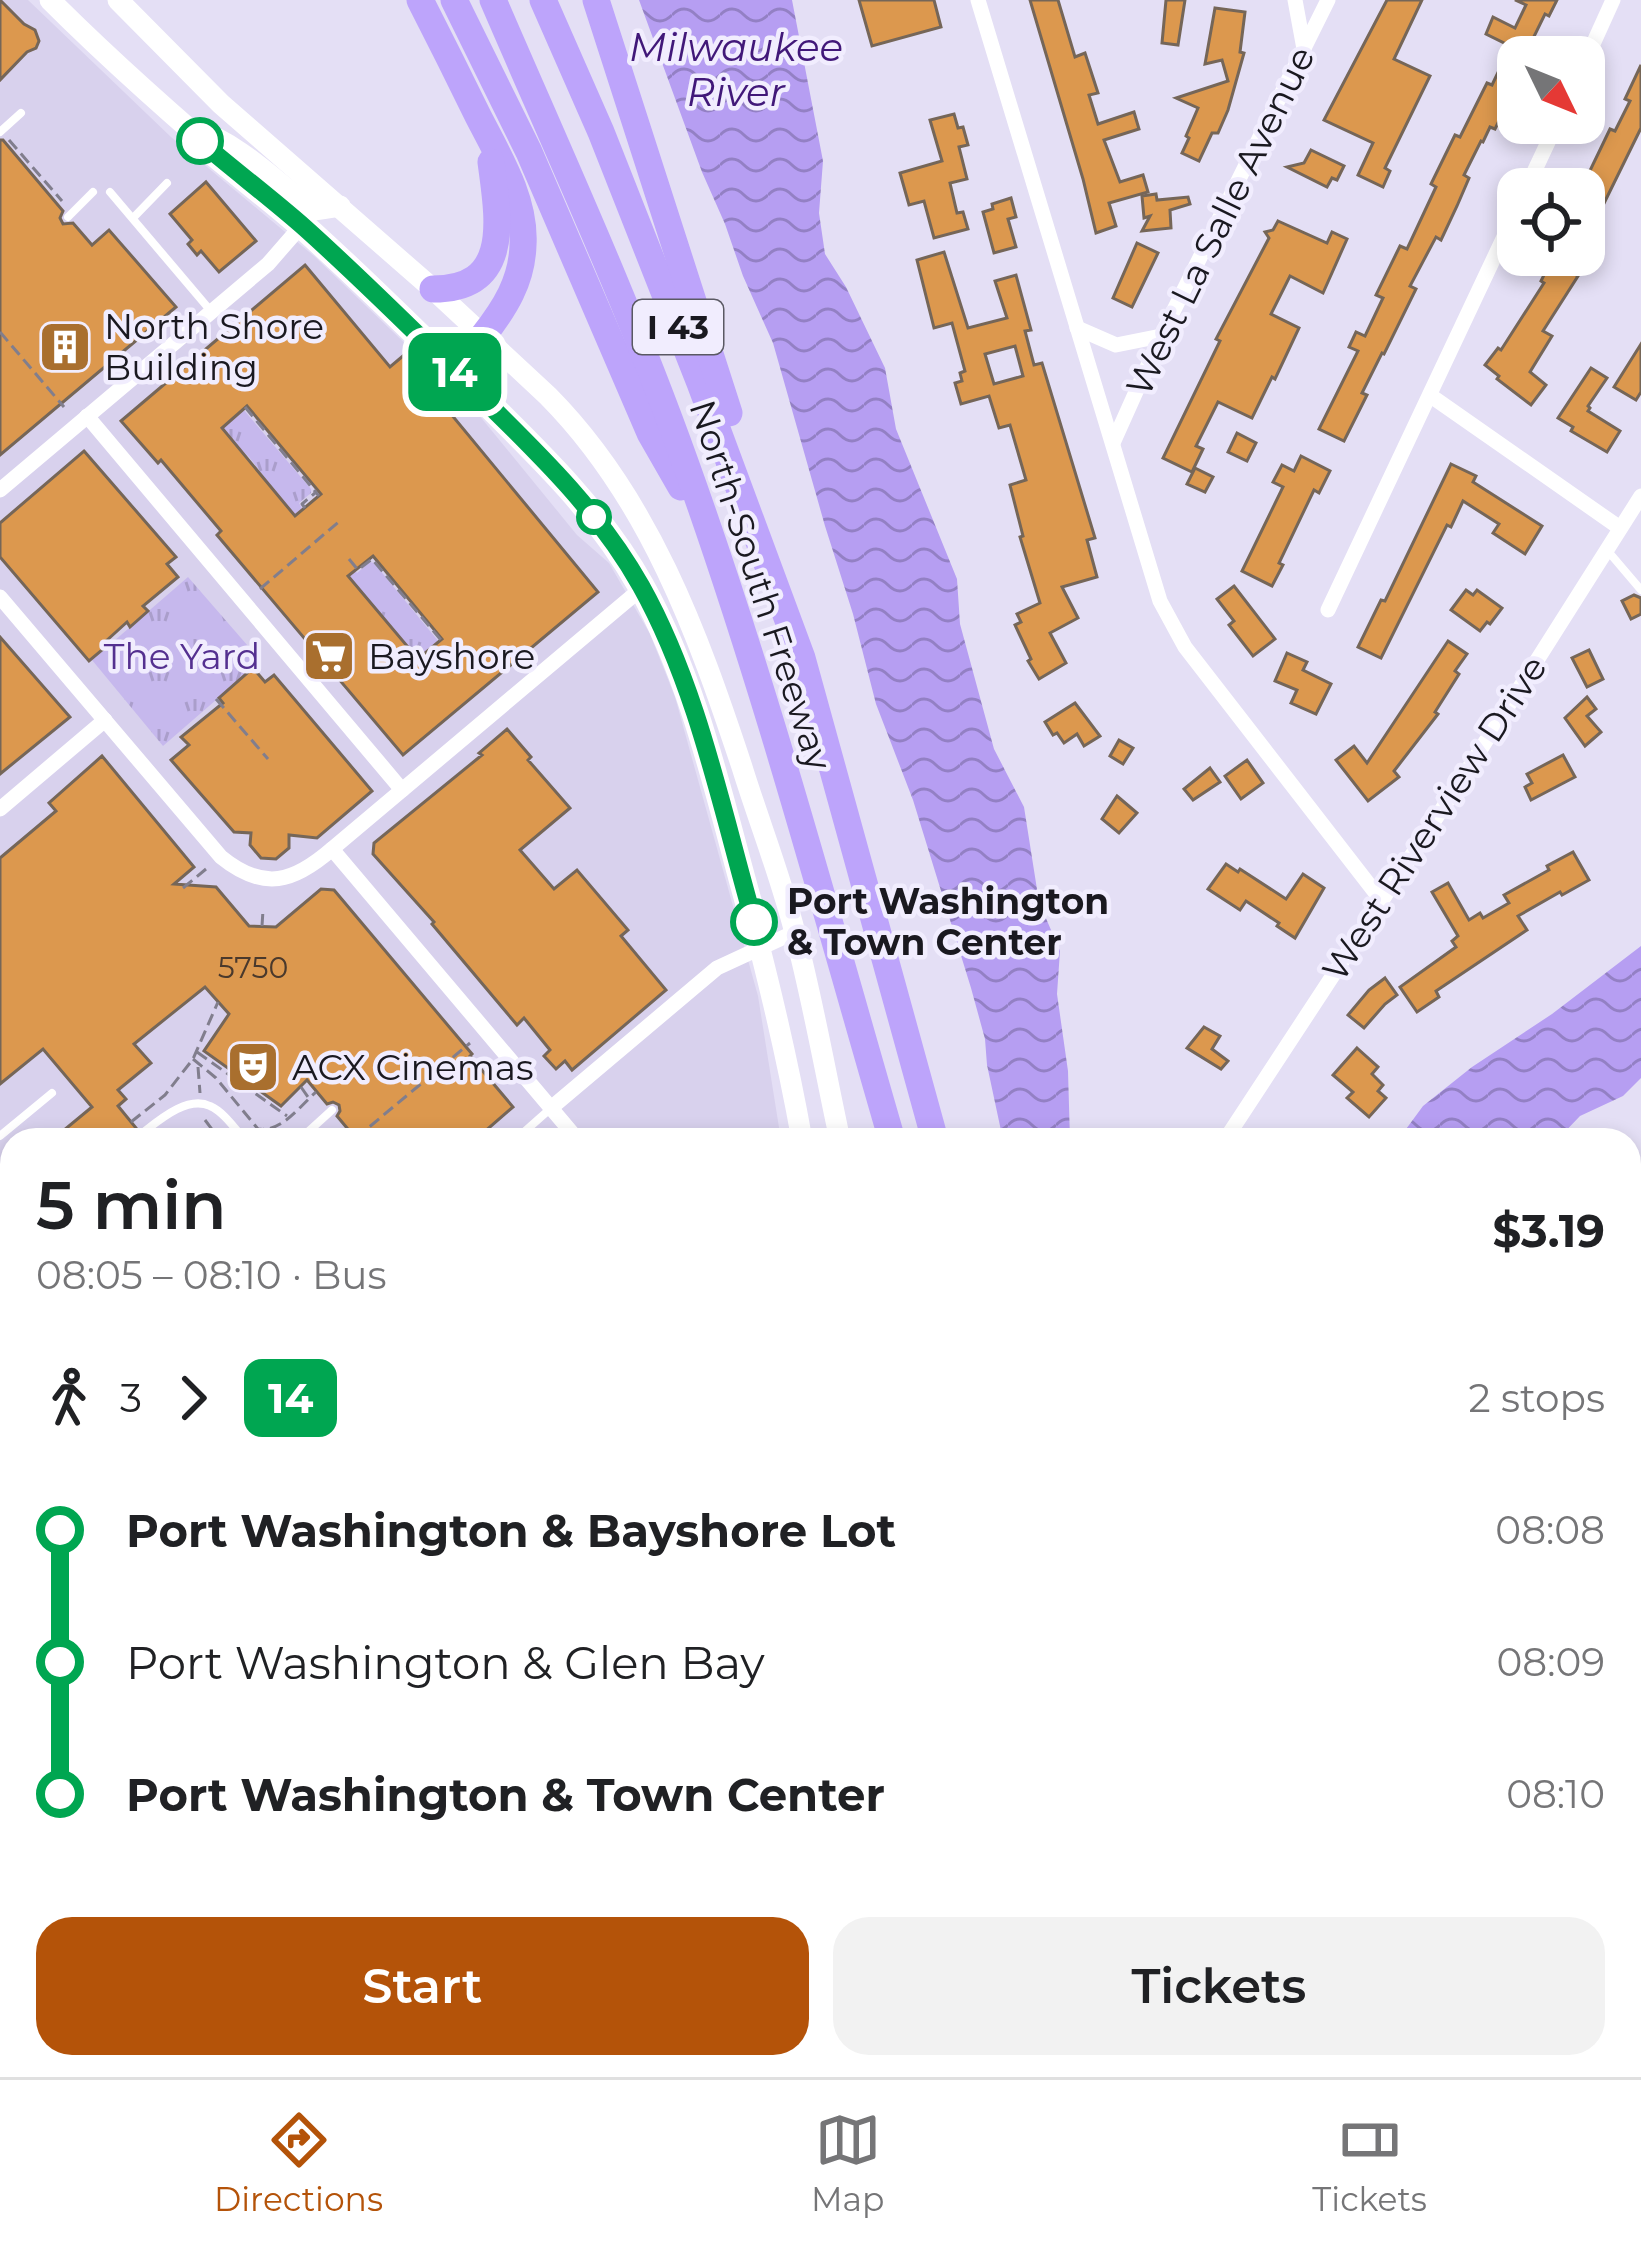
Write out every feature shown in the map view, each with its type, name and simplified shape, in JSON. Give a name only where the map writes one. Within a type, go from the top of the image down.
[{"type":"highway","points":[[420,0],[517,198],[524,240],[521,265],[512,296],[483,336]]},
{"type":"highway","points":[[454,0],[529,152],[650,433],[711,536]]},
{"type":"highway","name":"North-South Freeway","points":[[493,0],[687,465],[750,649],[889,1128]]},
{"type":"highway","name":"North-South Freeway","points":[[543,0],[700,382],[802,658],[932,1128]]},
{"type":"highway","points":[[596,0],[719,380],[802,658]]},
{"type":"highway","points":[[434,290],[471,280],[489,265],[495,252],[498,216],[488,134]]},
{"type":"main road","points":[[50,0],[184,126],[302,225],[454,370],[578,495],[620,550],[676,658],[695,714],[761,948],[799,1128]]},
{"type":"main road","points":[[118,0],[221,104],[434,290],[564,412],[614,477],[672,577],[720,702],[795,932],[837,1128]]},
{"type":"main road","points":[[184,126],[231,146],[314,210],[340,206]]},
{"type":"main road","points":[[454,370],[483,336]]},
{"type":"street","points":[[978,0],[1160,602],[1185,647],[1381,900]]},
{"type":"street","points":[[1295,0],[1304,49]]},
{"type":"street","name":"West La Salle Avenue","points":[[1113,443],[1328,0]]},
{"type":"street","points":[[1597,36],[1613,0]]},
{"type":"street","points":[[0,490],[268,263],[302,225]]},
{"type":"street","points":[[1328,610],[1497,253]]},
{"type":"street","points":[[1077,328],[1116,345],[1161,336]]},
{"type":"street","points":[[1431,396],[1620,528]]},
{"type":"street","points":[[87,416],[402,790]]},
{"type":"street","name":"West Riverview Drive","points":[[1234,1128],[1641,496]]},
{"type":"street","points":[[0,597],[221,857],[233,867],[266,879],[290,877],[308,869],[642,588]]},
{"type":"street","points":[[0,809],[105,721]]},
{"type":"street","points":[[332,848],[568,1128]]},
{"type":"street","points":[[551,1108],[717,968],[795,932]]},
{"type":"lane","points":[[4,135],[21,113]]},
{"type":"lane","points":[[133,218],[167,183]]},
{"type":"lane","points":[[68,217],[93,192]]},
{"type":"lane","points":[[110,192],[212,311]]},
{"type":"lane","points":[[1606,549],[1641,590]]},
{"type":"lane","points":[[10,1128],[52,1093]]},
{"type":"lane","points":[[150,1128],[179,1108],[202,1104],[211,1106],[233,1128]]},
{"type":"lane","points":[[528,1128],[551,1108]]},
{"type":"lane","points":[[312,1128],[332,1110]]},
{"type":"path","points":[[4,135],[65,205]]},
{"type":"path","points":[[0,332],[64,406]]},
{"type":"path","points":[[245,407],[318,494],[302,504],[305,508]]},
{"type":"path","points":[[260,589],[342,519]]},
{"type":"path","points":[[349,559],[358,570],[372,559],[441,640]]},
{"type":"path","points":[[216,699],[268,759]]},
{"type":"path","points":[[183,888],[206,869]]},
{"type":"path","points":[[262,926],[263,910]]},
{"type":"path","points":[[131,1123],[165,1095],[193,1059],[218,1002]]},
{"type":"path","points":[[368,1128],[470,1043]]},
{"type":"path","points":[[196,1052],[288,1117]]},
{"type":"path","points":[[193,1059],[216,1078],[257,1128]]},
{"type":"path","points":[[301,1087],[309,1098]]},
{"type":"path","points":[[276,1128],[316,1092]]},
{"type":"path","points":[[206,1122],[211,1128]]},
{"type":"shaded area","name":"Bayshore","points":[[0,0],[28,0],[171,137],[314,256],[417,355],[419,369],[456,404],[474,409],[577,535],[609,563],[650,634],[675,697],[758,996],[779,1128],[0,1128]]},
{"type":"green space","points":[[243,409],[311,489],[299,503],[303,510],[297,518],[271,510],[282,500],[249,457],[211,422]]},
{"type":"green space","points":[[347,561],[357,573],[374,563],[439,642],[417,667],[370,601],[330,569]]},
{"type":"green space","name":"The Yard","points":[[188,577],[261,661],[163,746],[92,660]]},
{"type":"water","name":"Milwaukee River","points":[[639,0],[792,0],[823,161],[819,213],[825,254],[885,368],[896,429],[957,579],[960,624],[994,749],[1024,807],[1039,902],[1060,951],[1057,994],[1068,1071],[1070,1128],[1000,1128],[971,988],[913,800],[876,704],[773,343],[702,172]]},
{"type":"water","points":[[1641,946],[1641,1078],[1623,1096],[1580,1116],[1568,1128],[1407,1128],[1423,1106],[1472,1067]]},
{"type":"building","points":[[0,0],[35,30],[39,41],[0,80]]},
{"type":"building","points":[[859,0],[934,0],[941,27],[872,46]]},
{"type":"building","points":[[1030,0],[1058,0],[1075,57],[1085,53],[1098,93],[1089,95],[1098,124],[1134,112],[1139,129],[1104,140],[1120,182],[1143,175],[1148,192],[1109,203],[1116,226],[1096,233],[1083,179]]},
{"type":"building","points":[[1166,0],[1185,0],[1178,45],[1162,43]]},
{"type":"building","points":[[1387,0],[1422,0],[1394,59],[1430,76],[1385,168],[1390,171],[1383,187],[1358,175],[1373,143],[1324,120]]},
{"type":"building","points":[[1515,0],[1557,0],[1534,36],[1497,40],[1486,34],[1493,17],[1515,28],[1526,5]]},
{"type":"building","points":[[1215,8],[1245,12],[1240,52],[1244,53],[1228,110],[1199,161],[1182,153],[1198,108],[1176,98],[1228,81],[1222,60],[1205,64]]},
{"type":"building","points":[[1641,65],[1641,128],[1605,201],[1605,168],[1591,168],[1630,101],[1625,99]]},
{"type":"building","points":[[1497,75],[1497,125],[1481,141],[1441,240],[1436,237],[1410,286],[1416,289],[1362,393],[1367,395],[1344,441],[1319,429],[1358,351],[1349,347],[1356,332],[1365,336],[1383,298],[1376,295],[1400,246],[1407,249],[1455,135],[1460,137],[1487,83],[1492,85]]},
{"type":"building","points":[[954,114],[968,145],[959,147],[967,179],[950,183],[957,213],[963,212],[968,229],[934,238],[924,201],[909,205],[900,173],[942,161],[930,120]]},
{"type":"building","name":"North Shore Building","points":[[0,140],[63,211],[63,224],[73,223],[92,245],[109,230],[176,307],[0,455]]},
{"type":"building","points":[[1311,150],[1344,166],[1327,187],[1287,167],[1304,163]]},
{"type":"building","points":[[206,182],[256,241],[219,272],[201,251],[197,255],[188,244],[192,240],[170,214]]},
{"type":"building","points":[[1156,194],[1157,200],[1188,197],[1190,204],[1170,210],[1171,228],[1142,231],[1150,216],[1144,218],[1142,196]]},
{"type":"building","points":[[1011,198],[1016,217],[1008,219],[1016,247],[994,253],[983,212]]},
{"type":"building","points":[[1278,221],[1327,243],[1332,232],[1347,239],[1323,293],[1290,276],[1271,314],[1299,328],[1275,379],[1272,377],[1252,418],[1218,402],[1196,446],[1203,449],[1192,472],[1163,458],[1220,341],[1216,339],[1269,238],[1265,232],[1273,230]]},
{"type":"building","points":[[1137,243],[1158,253],[1132,307],[1113,298]]},
{"type":"building","points":[[944,252],[968,328],[1007,318],[995,281],[1016,275],[1031,330],[1025,331],[1034,365],[1042,363],[1095,538],[1087,540],[1097,577],[1062,587],[1078,618],[1050,633],[1066,663],[1039,679],[1015,625],[1021,622],[1017,614],[1040,603],[1010,485],[1026,480],[1010,425],[999,428],[989,396],[961,404],[955,383],[962,381],[960,373],[965,371],[952,323],[934,328],[917,260]],"holes":[[[1015,346],[1023,376],[994,384],[985,354]]]},
{"type":"building","points":[[305,265],[390,367],[403,356],[598,592],[403,755],[217,535],[221,531],[121,421]],"holes":[[[247,406],[321,494],[295,516],[222,428]],[[373,556],[442,639],[418,659],[348,576]]]},
{"type":"building","points":[[1544,276],[1578,276],[1543,331],[1552,336],[1530,372],[1546,385],[1531,405],[1485,365],[1501,350]]},
{"type":"building","points":[[1641,344],[1641,392],[1636,400],[1614,387]]},
{"type":"building","points":[[1591,368],[1607,378],[1588,411],[1620,431],[1607,452],[1558,418]]},
{"type":"building","points":[[1237,433],[1256,443],[1247,461],[1228,452]]},
{"type":"building","points":[[84,451],[176,557],[167,564],[178,577],[143,606],[148,611],[130,627],[127,622],[89,661],[0,557],[0,523]]},
{"type":"building","points":[[1301,456],[1330,471],[1319,493],[1314,490],[1272,586],[1242,571],[1283,487],[1273,482],[1282,465],[1294,471]]},
{"type":"building","points":[[1451,464],[1476,476],[1473,482],[1542,526],[1525,554],[1493,533],[1499,524],[1463,501],[1381,658],[1358,647]]},
{"type":"building","points":[[1195,468],[1213,477],[1205,492],[1187,484]]},
{"type":"building","points":[[1234,586],[1275,639],[1253,656],[1229,625],[1234,621],[1217,599]]},
{"type":"building","points":[[1466,590],[1473,595],[1477,590],[1502,608],[1480,631],[1451,610]]},
{"type":"building","points":[[1634,595],[1641,598],[1641,614],[1631,619],[1622,601]]},
{"type":"building","points":[[0,637],[70,717],[0,774]]},
{"type":"building","points":[[1448,641],[1467,654],[1455,671],[1459,674],[1438,714],[1394,771],[1399,777],[1368,801],[1336,760],[1354,746],[1367,763]]},
{"type":"building","points":[[1589,650],[1603,679],[1587,687],[1572,658]]},
{"type":"building","points":[[1287,653],[1307,662],[1303,670],[1331,684],[1316,714],[1291,703],[1297,690],[1275,681]]},
{"type":"building","points":[[253,668],[265,682],[274,675],[372,791],[317,838],[289,835],[289,848],[276,859],[261,858],[250,845],[251,833],[234,832],[171,760],[189,745],[181,737],[223,703],[219,698]]},
{"type":"building","points":[[1587,697],[1596,709],[1587,716],[1601,732],[1585,746],[1565,718]]},
{"type":"building","points":[[1075,703],[1100,736],[1084,746],[1077,734],[1064,743],[1045,722]]},
{"type":"building","points":[[507,729],[570,808],[520,850],[554,889],[577,870],[628,930],[621,936],[666,990],[572,1070],[565,1061],[556,1069],[544,1056],[550,1050],[524,1018],[517,1025],[373,854],[374,843]]},
{"type":"building","points":[[1119,740],[1133,748],[1123,764],[1110,756]]},
{"type":"building","points":[[1563,755],[1575,777],[1531,800],[1525,787],[1532,783],[1527,774]]},
{"type":"building","points":[[102,756],[194,867],[174,884],[216,887],[249,926],[276,927],[321,889],[334,890],[513,1107],[489,1128],[347,1128],[337,1116],[339,1105],[327,1104],[307,1080],[281,1106],[204,1051],[229,1014],[205,987],[134,1044],[151,1063],[118,1090],[126,1099],[118,1106],[136,1128],[67,1128],[92,1107],[43,1049],[0,1084],[0,858],[56,811],[49,803]]},
{"type":"building","points":[[1247,760],[1263,783],[1241,799],[1225,776]]},
{"type":"building","points":[[1210,768],[1220,782],[1193,800],[1184,789]]},
{"type":"building","points":[[1117,796],[1137,813],[1119,833],[1102,819]]},
{"type":"building","points":[[1573,852],[1589,880],[1518,916],[1527,930],[1436,991],[1439,997],[1417,1012],[1400,987],[1456,947],[1452,941],[1458,936],[1432,892],[1448,883],[1469,920],[1480,913],[1483,918],[1509,903],[1504,895]]},
{"type":"building","points":[[1226,864],[1286,899],[1303,874],[1324,888],[1295,938],[1246,901],[1240,910],[1208,889]]},
{"type":"building","points":[[1385,978],[1397,995],[1364,1028],[1348,1015]]},
{"type":"building","points":[[1204,1027],[1220,1036],[1212,1049],[1228,1061],[1221,1069],[1187,1048]]},
{"type":"building","points":[[1357,1048],[1378,1067],[1372,1074],[1383,1085],[1378,1091],[1386,1098],[1369,1117],[1347,1098],[1353,1092],[1333,1075]]},
{"type":"bus line","name":"14","points":[[200,141],[302,225],[520,434],[578,495],[620,550],[676,658],[754,922]]},
{"type":"place","name":"North Shore Building","points":[[65,347]]},
{"type":"place","name":"Bayshore","points":[[329,656]]},
{"type":"place","name":"Port Washington & Town Center","points":[[754,922]]},
{"type":"place","name":"ACX Cinemas","points":[[253,1067]]}]
